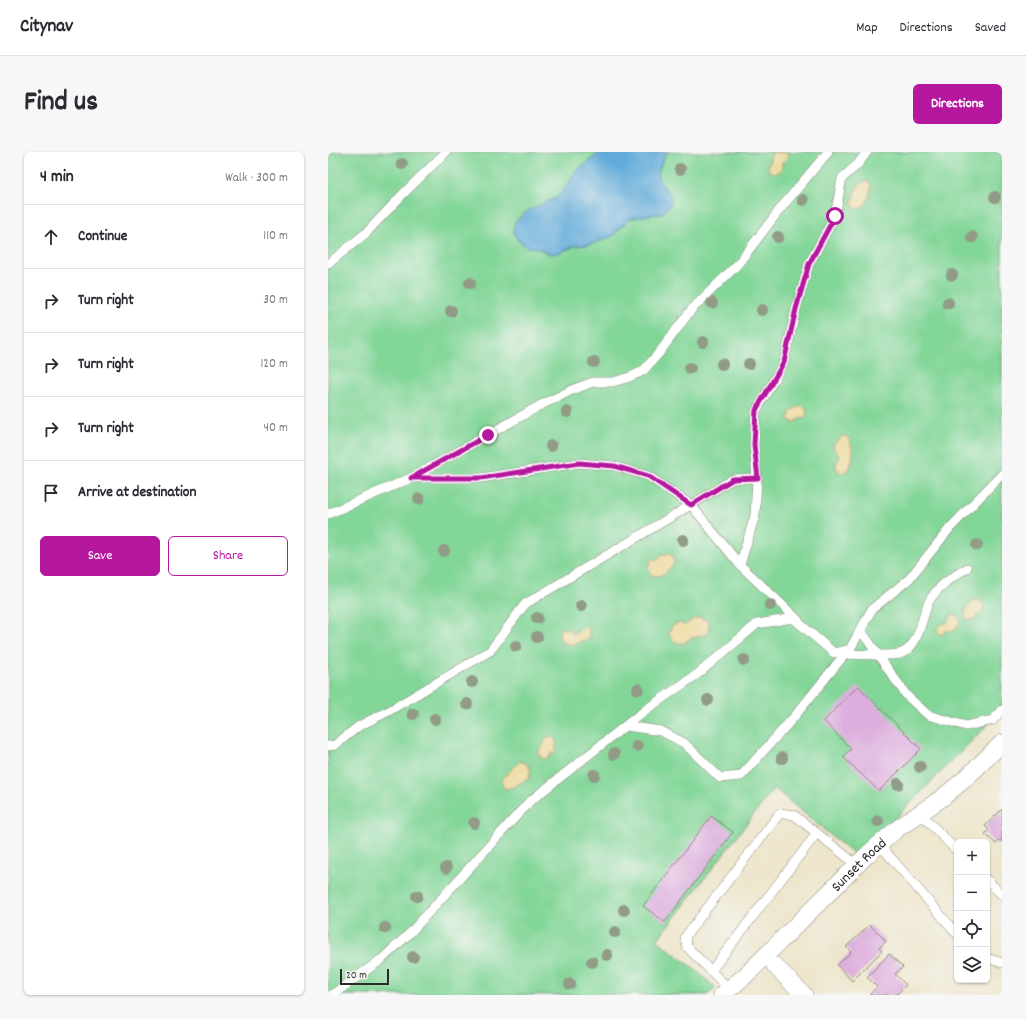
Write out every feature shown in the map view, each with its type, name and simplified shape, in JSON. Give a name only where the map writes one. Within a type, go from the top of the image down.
[{"type":"street","name":"Sunset Road","points":[[726,992],[746,975],[879,844],[966,778],[1002,743]]},
{"type":"street","points":[[775,966],[804,995]]},
{"type":"lane","points":[[328,264],[366,233],[446,152]]},
{"type":"lane","points":[[328,514],[411,478],[541,405],[572,390],[592,382],[613,382],[643,371],[659,354],[690,310],[737,265],[781,208],[828,152]]},
{"type":"lane","points":[[740,564],[755,515],[758,478],[754,445],[756,410],[784,362],[796,309],[809,264],[835,216],[842,178],[857,165],[867,152]]},
{"type":"lane","points":[[411,478],[481,478],[579,463],[614,466],[648,476],[691,505],[740,564],[834,653]]},
{"type":"lane","points":[[834,653],[850,649],[872,609],[908,579],[950,528],[1002,474]]},
{"type":"lane","points":[[328,746],[336,745],[359,726],[387,712],[490,651],[525,604],[733,479],[758,478]]},
{"type":"lane","points":[[332,995],[382,959],[411,932],[529,802],[626,726],[699,673],[757,624],[793,618],[834,653],[878,656],[897,654],[906,651],[913,643],[930,598],[941,584],[967,568]]},
{"type":"lane","points":[[860,630],[907,696],[928,715],[966,726],[993,720],[1002,710]]},
{"type":"lane","points":[[626,726],[661,731],[684,743],[720,778],[741,776],[794,717],[845,654]]},
{"type":"lane","points":[[726,992],[711,971],[687,947],[685,938],[780,813],[794,815],[857,865]]},
{"type":"lane","points":[[920,813],[954,848]]},
{"type":"lane","points":[[711,971],[817,833]]},
{"type":"lane","points":[[879,844],[954,931]]},
{"type":"lane","points":[[990,883],[1002,895]]},
{"type":"lane","points":[[990,959],[1002,963]]},
{"type":"green space","points":[[328,152],[1002,152],[1002,710],[857,857],[774,788],[657,940],[716,988],[707,995],[328,995]]},
{"type":"sand","points":[[774,152],[788,153],[786,160],[782,162],[782,168],[777,173],[770,172],[768,167],[771,155]]},
{"type":"sand","points":[[866,181],[871,185],[868,199],[862,207],[855,209],[851,204],[855,196],[855,191],[860,184]]},
{"type":"sand","points":[[801,405],[806,408],[807,414],[805,418],[799,419],[792,423],[791,420],[788,420],[791,411]]},
{"type":"sand","points":[[843,436],[847,436],[851,444],[853,458],[848,470],[844,473],[839,473],[839,470],[836,469],[836,463],[840,457],[833,447],[834,443]]},
{"type":"sand","points":[[670,553],[673,557],[674,564],[664,574],[660,576],[652,576],[648,567],[651,560],[658,560],[660,556]]},
{"type":"sand","points":[[975,599],[979,600],[984,605],[983,611],[974,619],[967,620],[964,614]]},
{"type":"sand","points":[[952,614],[959,617],[958,626],[954,631],[946,631],[941,635],[938,633],[937,628],[948,622]]},
{"type":"sand","points":[[701,617],[702,620],[707,619],[710,627],[708,628],[710,631],[704,635],[690,639],[684,643],[679,643],[674,641],[668,633],[673,625],[680,623],[685,625],[693,619]]},
{"type":"sand","points":[[587,626],[589,628],[590,636],[586,640],[569,645],[564,643],[559,637],[560,629],[564,628],[566,630],[567,628],[573,633]]},
{"type":"sand","points":[[554,737],[557,744],[555,746],[557,750],[550,754],[550,757],[544,759],[539,756],[538,752],[544,744],[546,738]]},
{"type":"sand","points":[[520,761],[529,765],[531,771],[529,775],[530,778],[511,788],[505,789],[502,785],[503,778]]},
{"type":"water","points":[[600,152],[669,152],[662,162],[658,175],[660,182],[672,199],[670,205],[662,214],[629,219],[614,235],[601,241],[588,245],[575,246],[559,253],[550,254],[537,248],[527,247],[517,240],[513,231],[515,222],[527,211],[557,197],[569,183],[576,171]]},
{"type":"building","points":[[858,686],[921,749],[879,791],[843,757],[851,749],[824,721]]},
{"type":"building","points":[[1002,809],[1002,842],[1000,840],[996,844],[985,834],[989,830],[985,826]]},
{"type":"building","points":[[711,816],[733,832],[665,922],[643,906]]},
{"type":"building","points":[[870,925],[886,941],[879,948],[882,951],[852,981],[837,965],[851,952],[846,947]]},
{"type":"building","points":[[889,954],[903,967],[895,974],[906,985],[896,995],[869,995],[877,987],[867,977]]},
{"type":"route","points":[[488,435],[411,478],[481,478],[579,463],[614,466],[648,476],[691,505],[733,479],[758,478],[754,445],[756,410],[784,362],[796,309],[809,264],[824,240],[835,216]]}]
